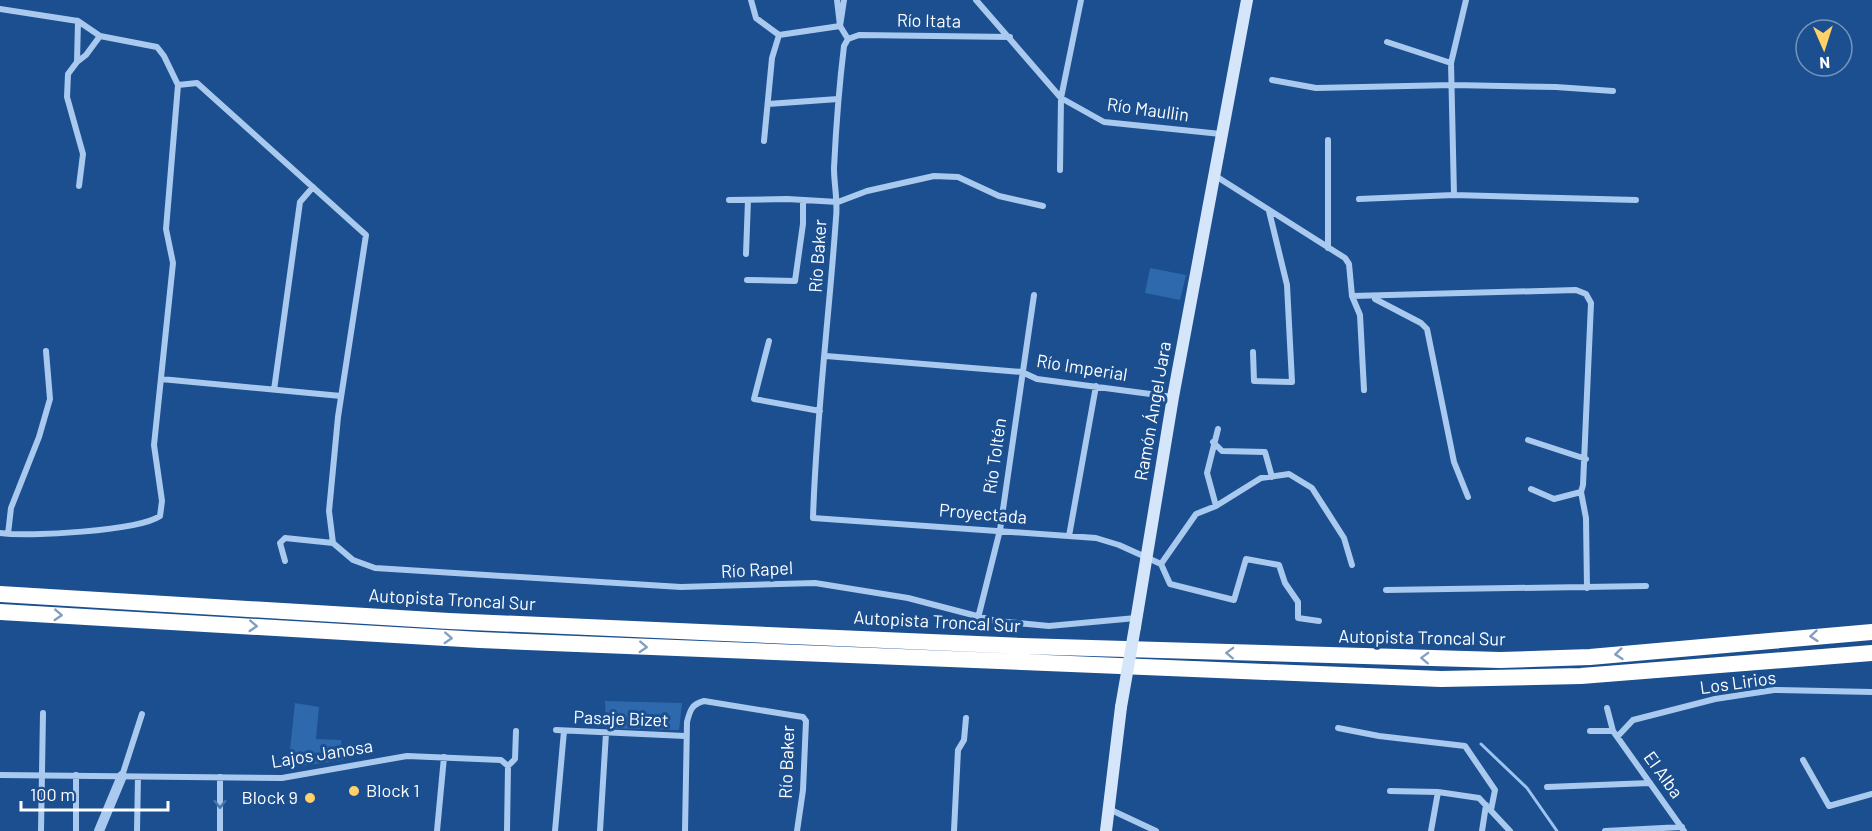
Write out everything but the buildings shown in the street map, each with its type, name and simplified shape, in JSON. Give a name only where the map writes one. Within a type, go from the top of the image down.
[{"type":"highway","name":"Autopista Troncal Sur","points":[[0,594],[461,621],[1044,646],[1500,660],[1590,657],[1872,632]]},
{"type":"highway","name":"Autopista Troncal Sur","points":[[0,612],[480,640],[1441,679],[1581,676],[1872,653]]},
{"type":"main road","name":"Ramón Ángel Jara","points":[[1106,831],[1120,706],[1173,396],[1247,0]]},
{"type":"street","points":[[751,0],[756,18],[779,35],[840,26]]},
{"type":"street","points":[[829,0],[837,2],[840,26],[848,39]]},
{"type":"street","points":[[840,26],[844,0]]},
{"type":"street","name":"Río Maullin","points":[[976,0],[1061,98],[1104,122],[1221,134]]},
{"type":"street","points":[[1060,170],[1061,98],[1081,0]]},
{"type":"street","points":[[1454,195],[1451,63],[1466,0]]},
{"type":"street","points":[[0,9],[78,21],[100,36],[157,48],[164,56],[178,85],[166,229],[173,263],[154,445],[162,501],[160,516],[140,524],[96,529],[0,533]]},
{"type":"street","points":[[76,62],[78,21]]},
{"type":"street","points":[[764,141],[772,58],[779,35]]},
{"type":"street","name":"Río Itata","points":[[848,39],[859,35],[1010,38]]},
{"type":"street","points":[[79,186],[83,154],[67,97],[68,74],[100,36]]},
{"type":"street","name":"Río Baker","points":[[813,518],[837,202],[834,172],[838,99],[844,46],[848,39]]},
{"type":"street","points":[[1387,42],[1451,63]]},
{"type":"street","points":[[1272,80],[1316,88],[1453,85],[1556,87],[1613,91]]},
{"type":"street","points":[[178,85],[197,82],[366,235],[341,396],[329,511],[333,543],[285,538],[280,543],[285,561]]},
{"type":"street","points":[[768,104],[838,99]]},
{"type":"street","points":[[1328,140],[1328,248]]},
{"type":"street","points":[[1213,175],[1345,258],[1349,264],[1352,296],[1360,315],[1364,390]]},
{"type":"street","points":[[729,200],[837,202],[867,191],[934,176],[958,177],[999,196],[1043,206]]},
{"type":"street","points":[[274,390],[300,202],[313,188]]},
{"type":"street","points":[[1359,200],[1454,195],[1636,200]]},
{"type":"street","points":[[747,254],[748,200]]},
{"type":"street","points":[[747,280],[795,281],[803,224],[803,200]]},
{"type":"street","points":[[1254,352],[1254,381],[1293,382],[1287,285],[1269,211]]},
{"type":"street","points":[[1352,296],[1576,290],[1586,294],[1591,303],[1586,459],[1581,492],[1586,518],[1587,588]]},
{"type":"street","name":"Río Toltén","points":[[978,618],[1000,530],[1034,296]]},
{"type":"street","points":[[1373,297],[1421,323],[1427,329],[1454,462],[1468,496]]},
{"type":"street","points":[[769,341],[754,399],[820,411]]},
{"type":"street","points":[[8,534],[11,508],[39,437],[50,399],[46,351]]},
{"type":"street","points":[[826,356],[1022,372]]},
{"type":"street","name":"Río Imperial","points":[[1022,372],[1037,379],[1173,396]]},
{"type":"street","points":[[161,379],[341,396]]},
{"type":"street","points":[[1069,537],[1096,386]]},
{"type":"street","points":[[1216,506],[1207,472],[1218,429]]},
{"type":"street","points":[[1528,440],[1586,459]]},
{"type":"street","points":[[1213,442],[1222,451],[1265,452],[1272,477]]},
{"type":"street","points":[[1319,621],[1298,618],[1298,602],[1285,583],[1279,565],[1246,559],[1234,600],[1170,584],[1161,564],[1196,514],[1216,506],[1261,478],[1289,474],[1312,488],[1344,538],[1352,565]]},
{"type":"street","points":[[1531,489],[1554,498],[1581,492]]},
{"type":"street","name":"Proyectada","points":[[813,518],[1096,538],[1161,564]]},
{"type":"street","name":"Río Rapel","points":[[333,543],[353,560],[375,568],[681,587],[815,583],[908,598],[978,618],[1049,626],[1135,622]]},
{"type":"street","points":[[1386,590],[1646,586]]},
{"type":"street","name":"Los Lirios","points":[[1615,734],[1633,720],[1714,699],[1774,690],[1872,692]]},
{"type":"street","name":"Río Baker","points":[[685,736],[690,709],[696,703],[704,700],[803,717],[807,730],[803,790],[797,831]]},
{"type":"street","name":"El Alba","points":[[1607,708],[1615,734],[1683,829]]},
{"type":"street","points":[[42,831],[43,713]]},
{"type":"street","points":[[99,831],[122,776],[142,714]]},
{"type":"street","points":[[954,831],[958,750],[964,740],[966,718]]},
{"type":"street","points":[[1338,728],[1379,736],[1465,746],[1495,790],[1482,831]]},
{"type":"street","name":"Pasaje Bizet","points":[[556,730],[685,736]]},
{"type":"street","points":[[507,831],[508,766],[515,759],[516,731]]},
{"type":"street","points":[[555,831],[564,731]]},
{"type":"street","points":[[1590,731],[1615,734]]},
{"type":"street","points":[[600,831],[606,733]]},
{"type":"street","points":[[685,736],[685,831]]},
{"type":"street","name":"Lajos Janosa","points":[[0,775],[282,778],[407,756],[501,760],[508,766]]},
{"type":"street","points":[[437,831],[444,756]]},
{"type":"street","points":[[1803,760],[1829,806],[1872,794]]},
{"type":"street","points":[[76,775],[76,831]]},
{"type":"street","points":[[137,831],[138,777]]},
{"type":"street","points":[[220,777],[220,831]]},
{"type":"street","points":[[1547,787],[1650,783]]},
{"type":"street","points":[[1390,791],[1438,792],[1479,798],[1510,831]]},
{"type":"street","points":[[1431,831],[1438,792]]},
{"type":"street","points":[[1109,809],[1156,831]]},
{"type":"street","points":[[1605,831],[1683,829]]},
{"type":"shaded area","points":[[1150,268],[1186,275],[1180,300],[1145,293]]},
{"type":"shaded area","points":[[605,701],[682,703],[679,730],[606,728]]},
{"type":"shaded area","points":[[295,703],[319,707],[316,739],[341,740],[343,760],[288,768]]},
{"type":"waterway","points":[[1481,744],[1527,788],[1557,831]]},
{"type":"place","name":"Block 1","points":[[354,791]]},
{"type":"place","name":"Block 9","points":[[310,798]]}]
